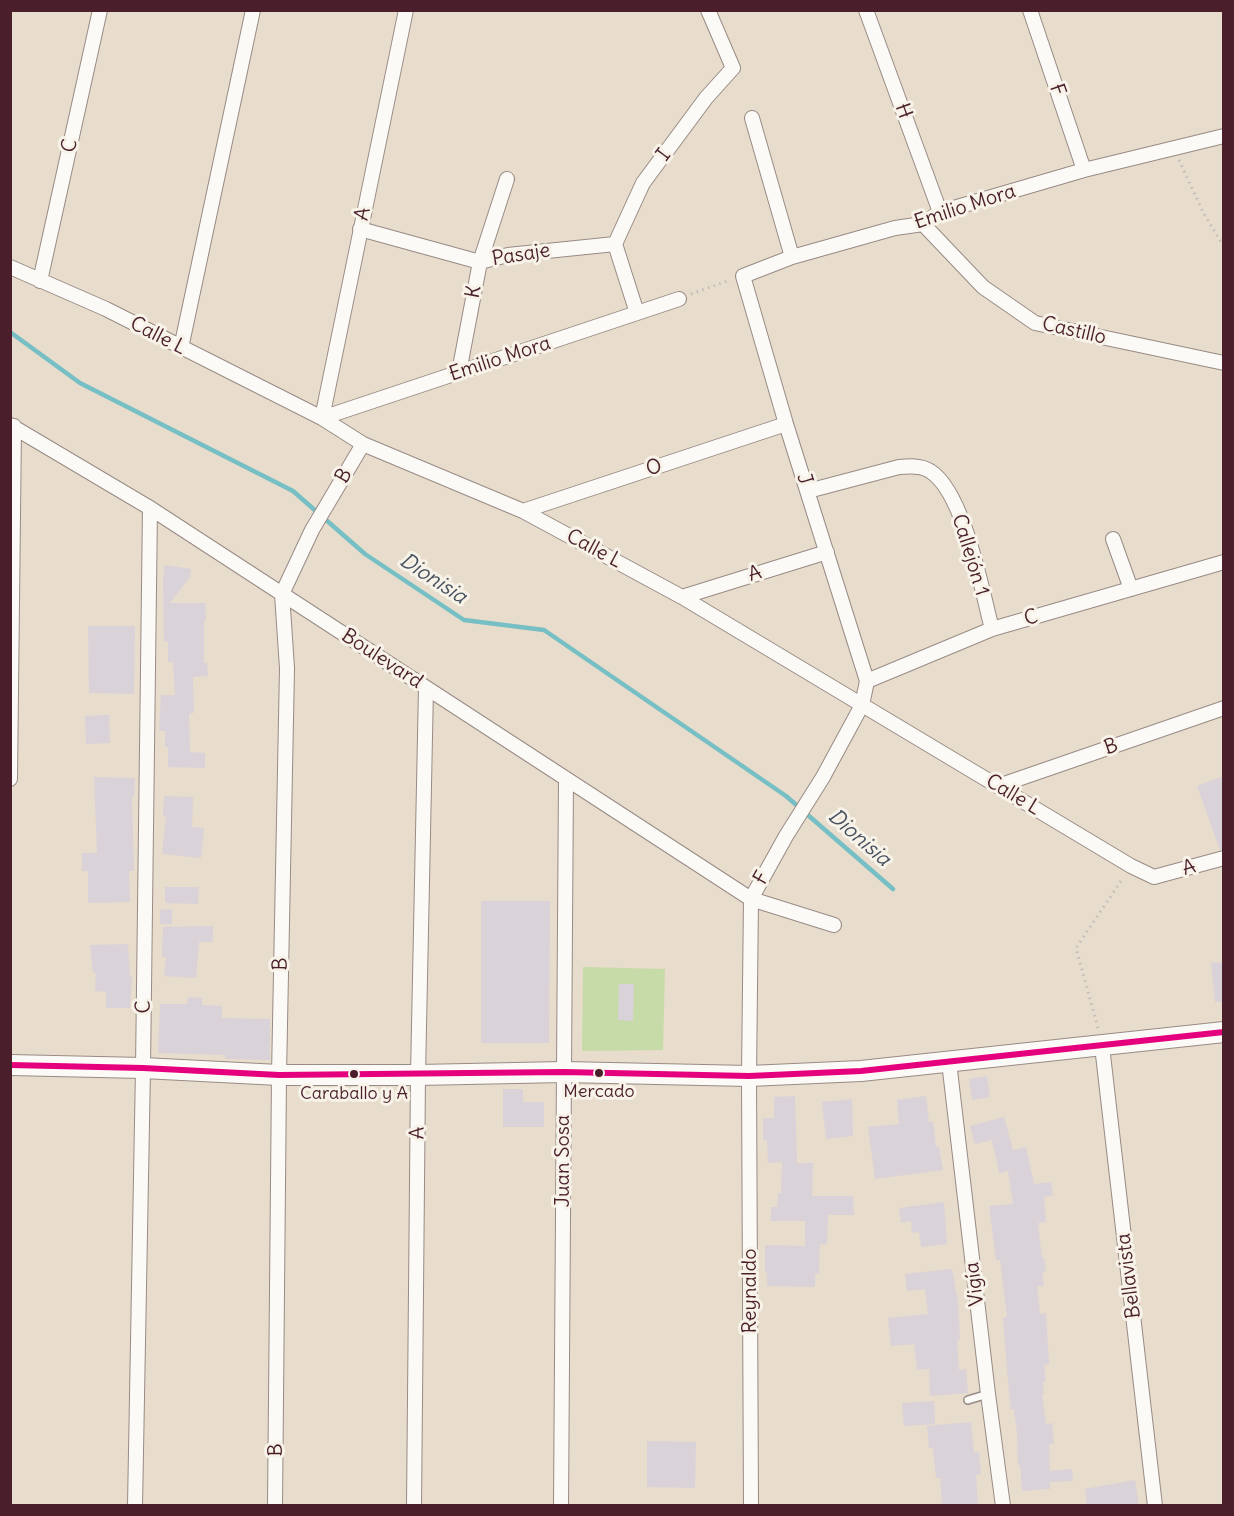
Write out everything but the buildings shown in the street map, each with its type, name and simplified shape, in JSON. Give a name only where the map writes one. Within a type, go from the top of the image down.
[{"type":"street","name":"C","points":[[40,281],[100,10]]},
{"type":"street","points":[[181,348],[253,10]]},
{"type":"street","name":"A","points":[[322,418],[406,10]]},
{"type":"street","name":"I","points":[[615,244],[643,183],[706,98],[733,68],[708,10]]},
{"type":"street","name":"H","points":[[866,10],[940,212]]},
{"type":"street","name":"F","points":[[1030,10],[1084,170]]},
{"type":"street","points":[[752,118],[792,257]]},
{"type":"street","name":"Emilio Mora","points":[[743,276],[792,257],[895,228],[923,224],[940,212],[1084,170],[1224,136]]},
{"type":"street","name":"K","points":[[459,372],[480,262],[507,179]]},
{"type":"street","name":"Castillo","points":[[923,224],[983,287],[1035,323],[1224,363]]},
{"type":"street","name":"Pasaje","points":[[360,229],[480,262],[508,255],[615,244]]},
{"type":"street","points":[[615,244],[637,313]]},
{"type":"street","name":"Calle L","points":[[10,267],[106,309],[322,418],[363,444],[523,511],[682,597],[1154,878]]},
{"type":"street","name":"J","points":[[743,276],[786,424],[867,681]]},
{"type":"street","name":"Emilio Mora","points":[[322,418],[679,299]]},
{"type":"street","name":"O","points":[[523,511],[786,424]]},
{"type":"street","points":[[10,779],[12,425]]},
{"type":"street","name":"Boulevard","points":[[12,425],[150,508],[751,899],[834,925]]},
{"type":"street","name":"B","points":[[275,1506],[279,1075],[287,668],[282,594],[312,530],[363,444]]},
{"type":"street","name":"Callejón 1","points":[[808,491],[898,467],[914,465],[930,471],[942,483],[961,514],[992,629]]},
{"type":"street","name":"C","points":[[135,1506],[150,508]]},
{"type":"street","points":[[1113,539],[1131,589]]},
{"type":"street","name":"A","points":[[682,597],[827,552]]},
{"type":"street","name":"C","points":[[867,681],[992,629],[1224,562]]},
{"type":"street","points":[[862,705],[867,681]]},
{"type":"street","name":"A","points":[[414,1506],[418,1075],[426,688]]},
{"type":"street","name":"F","points":[[749,1076],[751,899],[786,836],[823,777],[862,705]]},
{"type":"street","name":"B","points":[[998,786],[1224,708]]},
{"type":"street","name":"Juan Sosa","points":[[561,1506],[566,780]]},
{"type":"street","name":"A","points":[[1154,878],[1224,858]]},
{"type":"street","points":[[10,1065],[143,1068],[279,1075],[564,1072],[749,1076],[861,1071],[1224,1032]]},
{"type":"street","name":"Bellavista","points":[[1102,1046],[1155,1506]]},
{"type":"street","name":"Vigía","points":[[949,1062],[1003,1506]]},
{"type":"street","name":"Reynaldo","points":[[749,1076],[751,1506]]},
{"type":"lane","points":[[968,1400],[988,1394]]},
{"type":"path","points":[[1173,147],[1203,212],[1224,247]]},
{"type":"path","points":[[679,299],[743,276]]},
{"type":"path","points":[[1102,1046],[1076,948],[1131,866]]},
{"type":"green space","points":[[583,967],[665,969],[663,1050],[582,1051]]},
{"type":"waterway","name":"Dionisia","points":[[10,332],[80,383],[293,491],[365,554],[464,620],[544,630],[786,796],[893,889]]},
{"type":"transit line","points":[[10,1065],[143,1068],[279,1075],[564,1072],[749,1076],[861,1071],[1224,1032]]},
{"type":"place","name":"Mercado","points":[[599,1073]]},
{"type":"place","name":"Caraballo y A","points":[[354,1074]]}]
